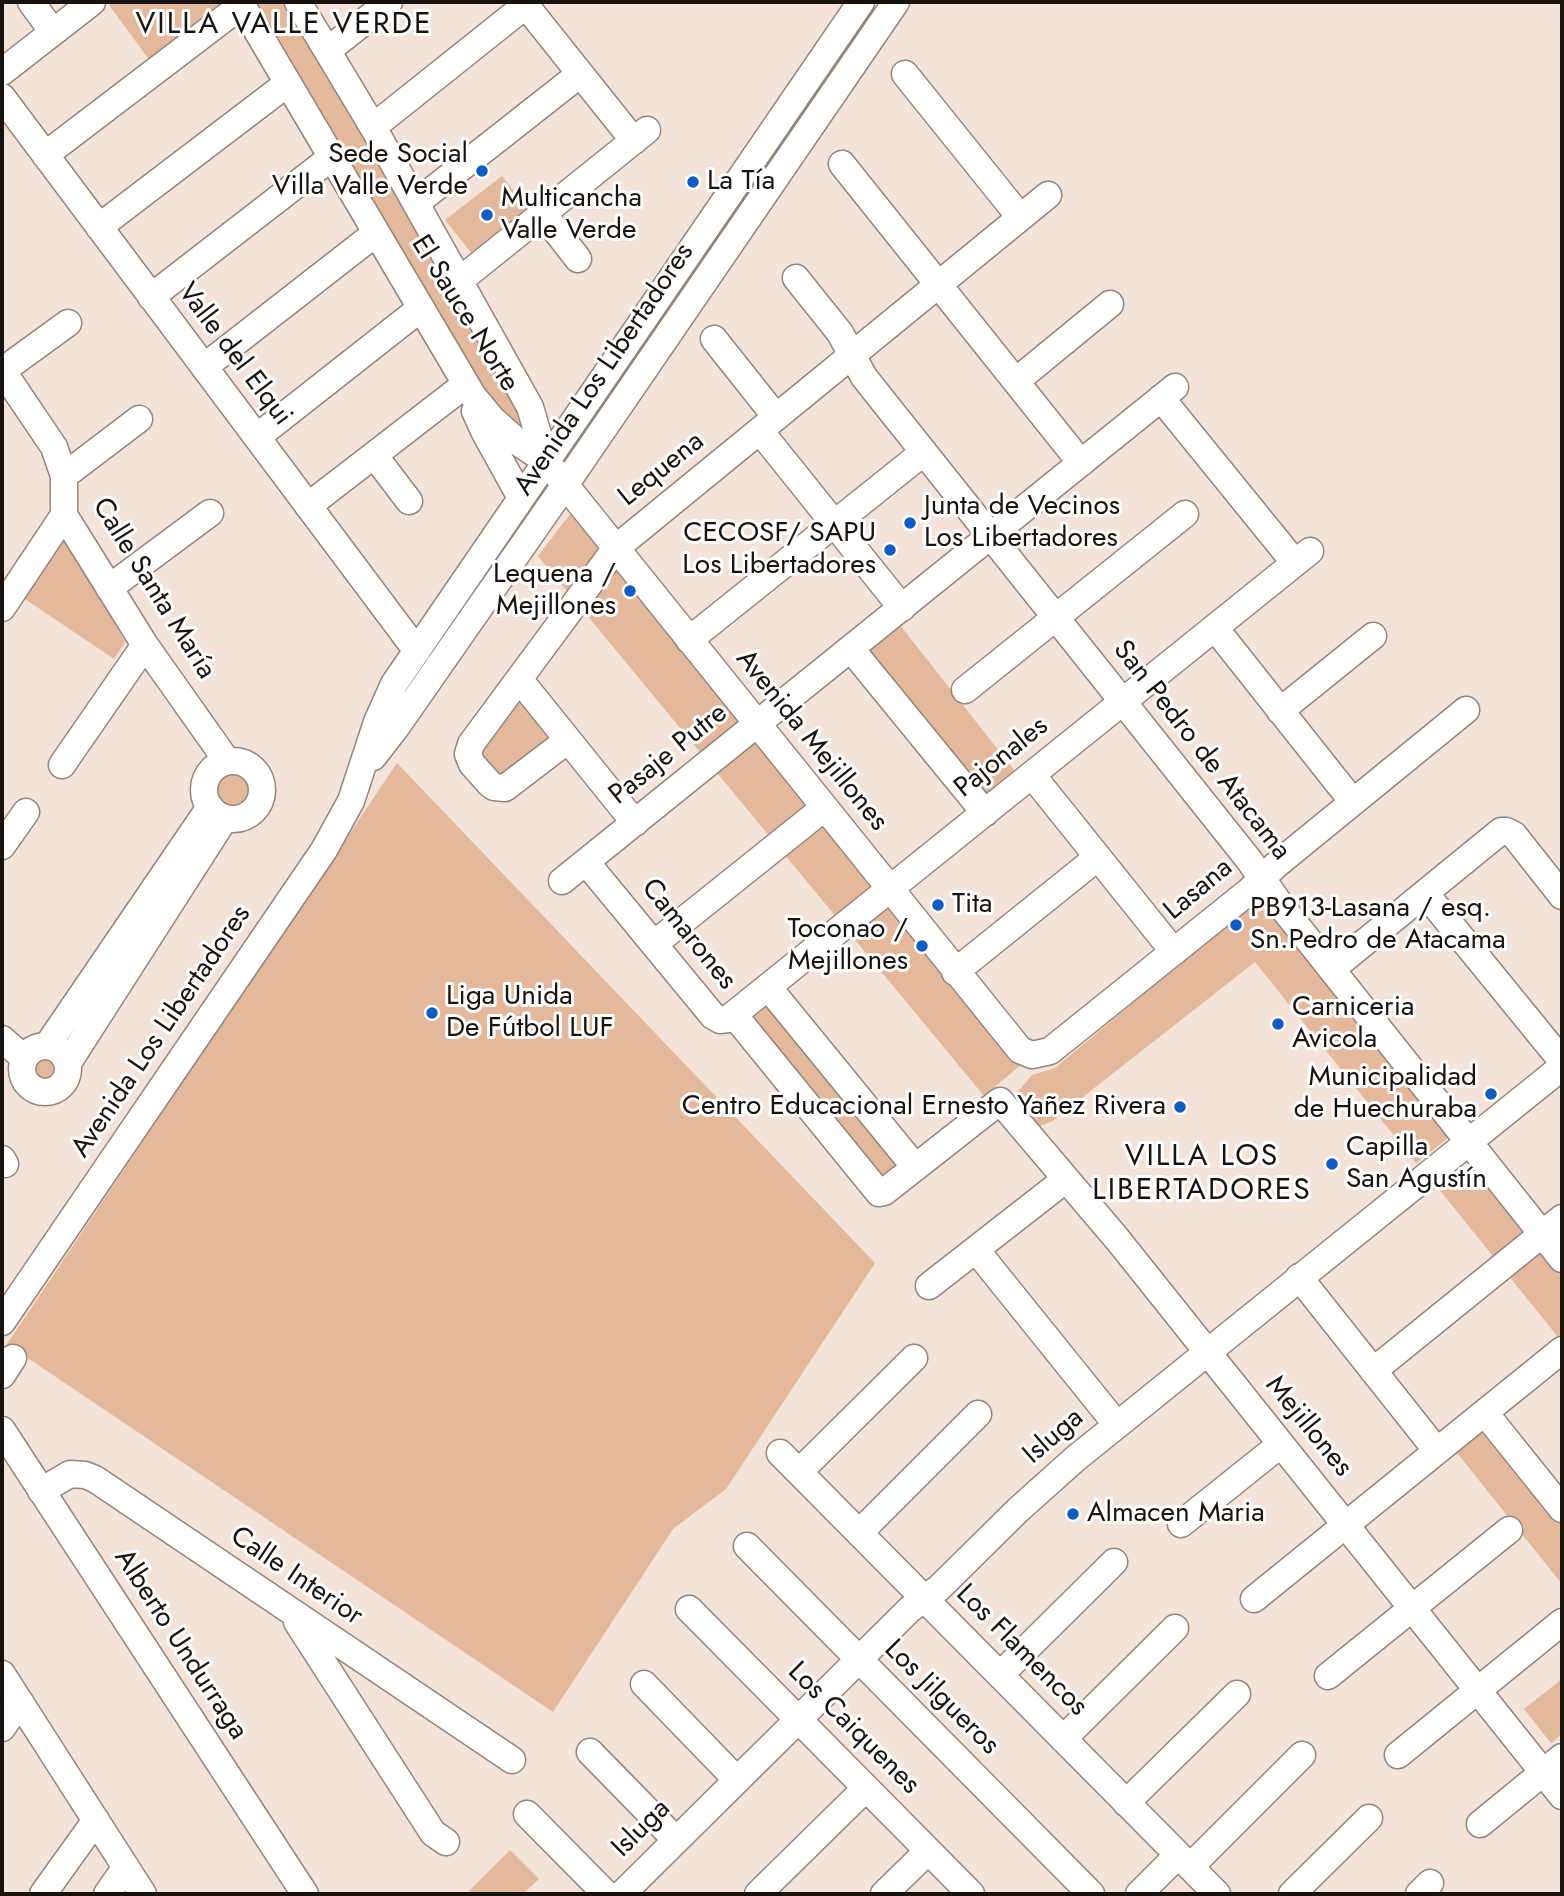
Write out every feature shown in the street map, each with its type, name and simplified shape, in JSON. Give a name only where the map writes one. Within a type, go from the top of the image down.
[{"type":"street","points":[[31,2],[53,32]]},
{"type":"street","points":[[2,72],[92,2]]},
{"type":"street","points":[[298,2],[373,127],[530,407],[546,461]]},
{"type":"street","points":[[328,50],[389,2]]},
{"type":"street","name":"Avenida Los Libertadores","points":[[2,1322],[324,850],[351,801],[394,684],[861,2]]},
{"type":"street","name":"Avenida Los Libertadores","points":[[362,771],[397,726],[565,485],[896,2]]},
{"type":"street","points":[[45,155],[241,3]]},
{"type":"street","name":"El Sauce Norte","points":[[241,3],[469,390],[492,419],[519,443],[546,461]]},
{"type":"street","points":[[373,127],[524,4],[580,74],[641,136],[459,281]]},
{"type":"street","points":[[416,203],[580,74]]},
{"type":"street","points":[[905,74],[1020,218]]},
{"type":"street","points":[[99,227],[288,83]]},
{"type":"street","name":"Valle del Elqui","points":[[2,97],[416,651]]},
{"type":"street","points":[[152,297],[332,157]]},
{"type":"street","points":[[842,164],[1082,463]]},
{"type":"street","name":"Lequena","points":[[568,740],[505,788],[494,788],[472,764],[468,754],[471,744],[616,548],[1048,195]]},
{"type":"street","points":[[543,214],[578,259]]},
{"type":"street","points":[[204,367],[376,233]]},
{"type":"street","name":"San Pedro de Atacama","points":[[796,278],[840,333],[864,377],[1469,1142],[1552,1226],[1562,1259]]},
{"type":"street","points":[[1016,381],[1110,304]]},
{"type":"street","points":[[257,437],[421,308]]},
{"type":"street","points":[[2,370],[68,323]]},
{"type":"street","points":[[714,339],[834,524],[902,608]]},
{"type":"street","name":"Calle Santa María","points":[[2,370],[54,447],[64,476],[64,516],[145,645],[227,761]]},
{"type":"street","points":[[308,506],[374,455],[469,390],[478,421],[521,498]]},
{"type":"street","name":"Pasaje Putre","points":[[562,881],[1168,393],[1303,557]]},
{"type":"street","points":[[64,476],[139,419]]},
{"type":"street","points":[[689,640],[924,452]]},
{"type":"street","points":[[374,455],[409,501]]},
{"type":"street","name":"Avenida Mejillones","points":[[546,461],[1015,1046],[1032,1055]]},
{"type":"street","points":[[109,588],[209,513]]},
{"type":"street","points":[[965,690],[1185,514]]},
{"type":"street","points":[[2,608],[64,516]]},
{"type":"street","name":"Pajonales","points":[[734,1015],[1303,557]]},
{"type":"street","points":[[1215,628],[1353,802]]},
{"type":"street","points":[[1280,711],[1373,636]]},
{"type":"street","points":[[62,765],[145,645]]},
{"type":"street","points":[[850,649],[985,813]]},
{"type":"street","points":[[519,679],[635,823]]},
{"type":"street","name":"Lasana","points":[[1032,1055],[1050,1051],[1466,710]]},
{"type":"street","points":[[227,761],[246,764],[253,769],[261,786],[258,804],[252,811],[235,819],[218,813],[205,799],[206,779],[218,765],[227,761]]},
{"type":"street","points":[[1032,775],[1174,951]]},
{"type":"street","points":[[654,944],[824,808]]},
{"type":"street","points":[[2,846],[26,812]]},
{"type":"street","points":[[24,1059],[60,1051],[68,1063],[69,1071],[63,1085],[49,1093],[34,1090],[23,1078],[24,1059],[218,813]]},
{"type":"street","points":[[68,1063],[218,813]]},
{"type":"street","points":[[1332,969],[1497,834],[1506,831],[1514,835],[1562,896]]},
{"type":"street","points":[[955,972],[1098,857]]},
{"type":"street","name":"Camarones","points":[[586,862],[713,1016],[724,1020],[734,1015],[879,1193],[884,1192],[915,1167],[768,987]]},
{"type":"street","points":[[1424,893],[1562,1061]]},
{"type":"street","points":[[2,1040],[24,1059]]},
{"type":"street","name":"Isluga","points":[[622,1894],[910,1609],[939,1588],[1048,1483],[1207,1351],[1562,1067]]},
{"type":"street","name":"Mejillones","points":[[915,1167],[1000,1101],[1207,1351],[1478,1690],[1553,1765],[1562,1796]]},
{"type":"street","points":[[929,1286],[1066,1179]]},
{"type":"street","points":[[1373,1371],[1552,1226]]},
{"type":"street","points":[[976,1250],[1117,1425]]},
{"type":"street","points":[[1300,1277],[1437,1451]]},
{"type":"street","points":[[1254,1599],[1562,1350]]},
{"type":"street","points":[[799,1472],[914,1358]]},
{"type":"street","points":[[1485,1413],[1562,1510]]},
{"type":"street","points":[[859,1533],[978,1414]]},
{"type":"street","name":"Alberto Undurraga","points":[[2,1430],[305,1894]]},
{"type":"street","points":[[1181,1524],[1281,1444]]},
{"type":"street","name":"Los Flamencos","points":[[780,1453],[1217,1894]]},
{"type":"street","name":"Calle Interior","points":[[41,1491],[70,1474],[95,1479],[512,1760]]},
{"type":"street","points":[[1328,1676],[1508,1531]]},
{"type":"street","name":"Los Jilgueros","points":[[747,1546],[1091,1894]]},
{"type":"street","points":[[1000,1675],[1114,1562]]},
{"type":"street","name":"Los Caiquenes","points":[[689,1609],[971,1894]]},
{"type":"street","points":[[290,1611],[433,1833],[446,1842]]},
{"type":"street","points":[[1398,1755],[1562,1622]]},
{"type":"street","points":[[1063,1739],[1175,1628]]},
{"type":"street","points":[[2,1674],[143,1894]]},
{"type":"street","points":[[644,1684],[737,1780]]},
{"type":"street","points":[[1126,1803],[1237,1693]]},
{"type":"street","points":[[2,1728],[20,1702]]},
{"type":"street","points":[[590,1752],[676,1840]]},
{"type":"street","points":[[1139,1894],[1184,1861],[1302,1755]]},
{"type":"street","points":[[1479,1824],[1553,1765]]},
{"type":"street","points":[[758,1894],[866,1788]]},
{"type":"street","points":[[527,1814],[606,1894]]},
{"type":"street","points":[[1292,1894],[1368,1818]]},
{"type":"street","points":[[43,1894],[96,1821]]},
{"type":"street","points":[[884,1894],[928,1851]]},
{"type":"street","points":[[107,1894],[126,1867]]},
{"type":"shaded area","points":[[113,2],[228,2],[153,65],[109,5]]},
{"type":"shaded area","points":[[251,2],[292,2],[526,408],[527,430],[508,422],[479,383]]},
{"type":"shaded area","name":"Multicancha Valle Verde","points":[[502,176],[529,211],[473,255],[445,220]]},
{"type":"shaded area","points":[[573,510],[1023,1063],[984,1096],[538,556]]},
{"type":"shaded area","points":[[66,536],[125,642],[114,659],[22,597]]},
{"type":"shaded area","points":[[896,620],[1018,775],[988,800],[865,646]]},
{"type":"shaded area","points":[[520,696],[555,737],[507,780],[480,763],[480,746]]},
{"type":"shaded area","name":"Liga Unida De Fútbol LUF","points":[[397,763],[875,1263],[726,1489],[673,1529],[553,1712],[7,1344]]},
{"type":"shaded area","points":[[233,766],[249,773],[256,789],[249,805],[233,812],[217,805],[210,789],[217,773]]},
{"type":"shaded area","points":[[1256,905],[1269,912],[1448,1138],[1416,1163],[1255,962],[1051,1122],[1040,1126],[1018,1101],[1017,1093],[1032,1075],[1055,1068],[1230,922]]},
{"type":"shaded area","points":[[761,998],[901,1167],[881,1182],[743,1013]]},
{"type":"shaded area","points":[[45,1054],[56,1059],[61,1070],[56,1081],[45,1086],[34,1081],[29,1070],[34,1059]]},
{"type":"shaded area","points":[[1472,1163],[1562,1277],[1562,1342],[1438,1188]]},
{"type":"shaded area","points":[[1487,1420],[1562,1513],[1562,1584],[1453,1448]]},
{"type":"shaded area","points":[[1562,1679],[1562,1734],[1551,1743],[1524,1709]]},
{"type":"shaded area","points":[[510,1850],[539,1879],[523,1894],[466,1894]]},
{"type":"place","name":"Sede Social Villa Valle Verde","points":[[482,171]]},
{"type":"place","name":"La Tía","points":[[693,182]]},
{"type":"place","name":"Multicancha Valle Verde","points":[[487,215]]},
{"type":"place","name":"Junta de Vecinos Los Libertadores","points":[[910,523]]},
{"type":"place","name":"CECOSF/ SAPU Los Libertadores","points":[[890,550]]},
{"type":"place","name":"Lequena / Mejillones","points":[[630,591]]},
{"type":"place","name":"Tita","points":[[938,905]]},
{"type":"place","name":"PB913-Lasana / esq. Sn.Pedro de Atacama","points":[[1236,925]]},
{"type":"place","name":"Toconao / Mejillones","points":[[922,946]]},
{"type":"place","name":"Liga Unida De Fútbol LUF","points":[[432,1013]]},
{"type":"place","name":"Carniceria Avicola","points":[[1278,1024]]},
{"type":"place","name":"Municipalidad de Huechuraba","points":[[1491,1094]]},
{"type":"place","name":"Centro Educacional Ernesto Yañez Rivera","points":[[1180,1107]]},
{"type":"place","name":"Capilla San Agustín","points":[[1332,1164]]},
{"type":"place","name":"Almacen Maria","points":[[1073,1514]]},
{"type":"district","name":"VILLA VALLE VERDE","points":[[284,26]]},
{"type":"district","name":"VILLA LOS LIBERTADORES","points":[[1202,1175]]}]
